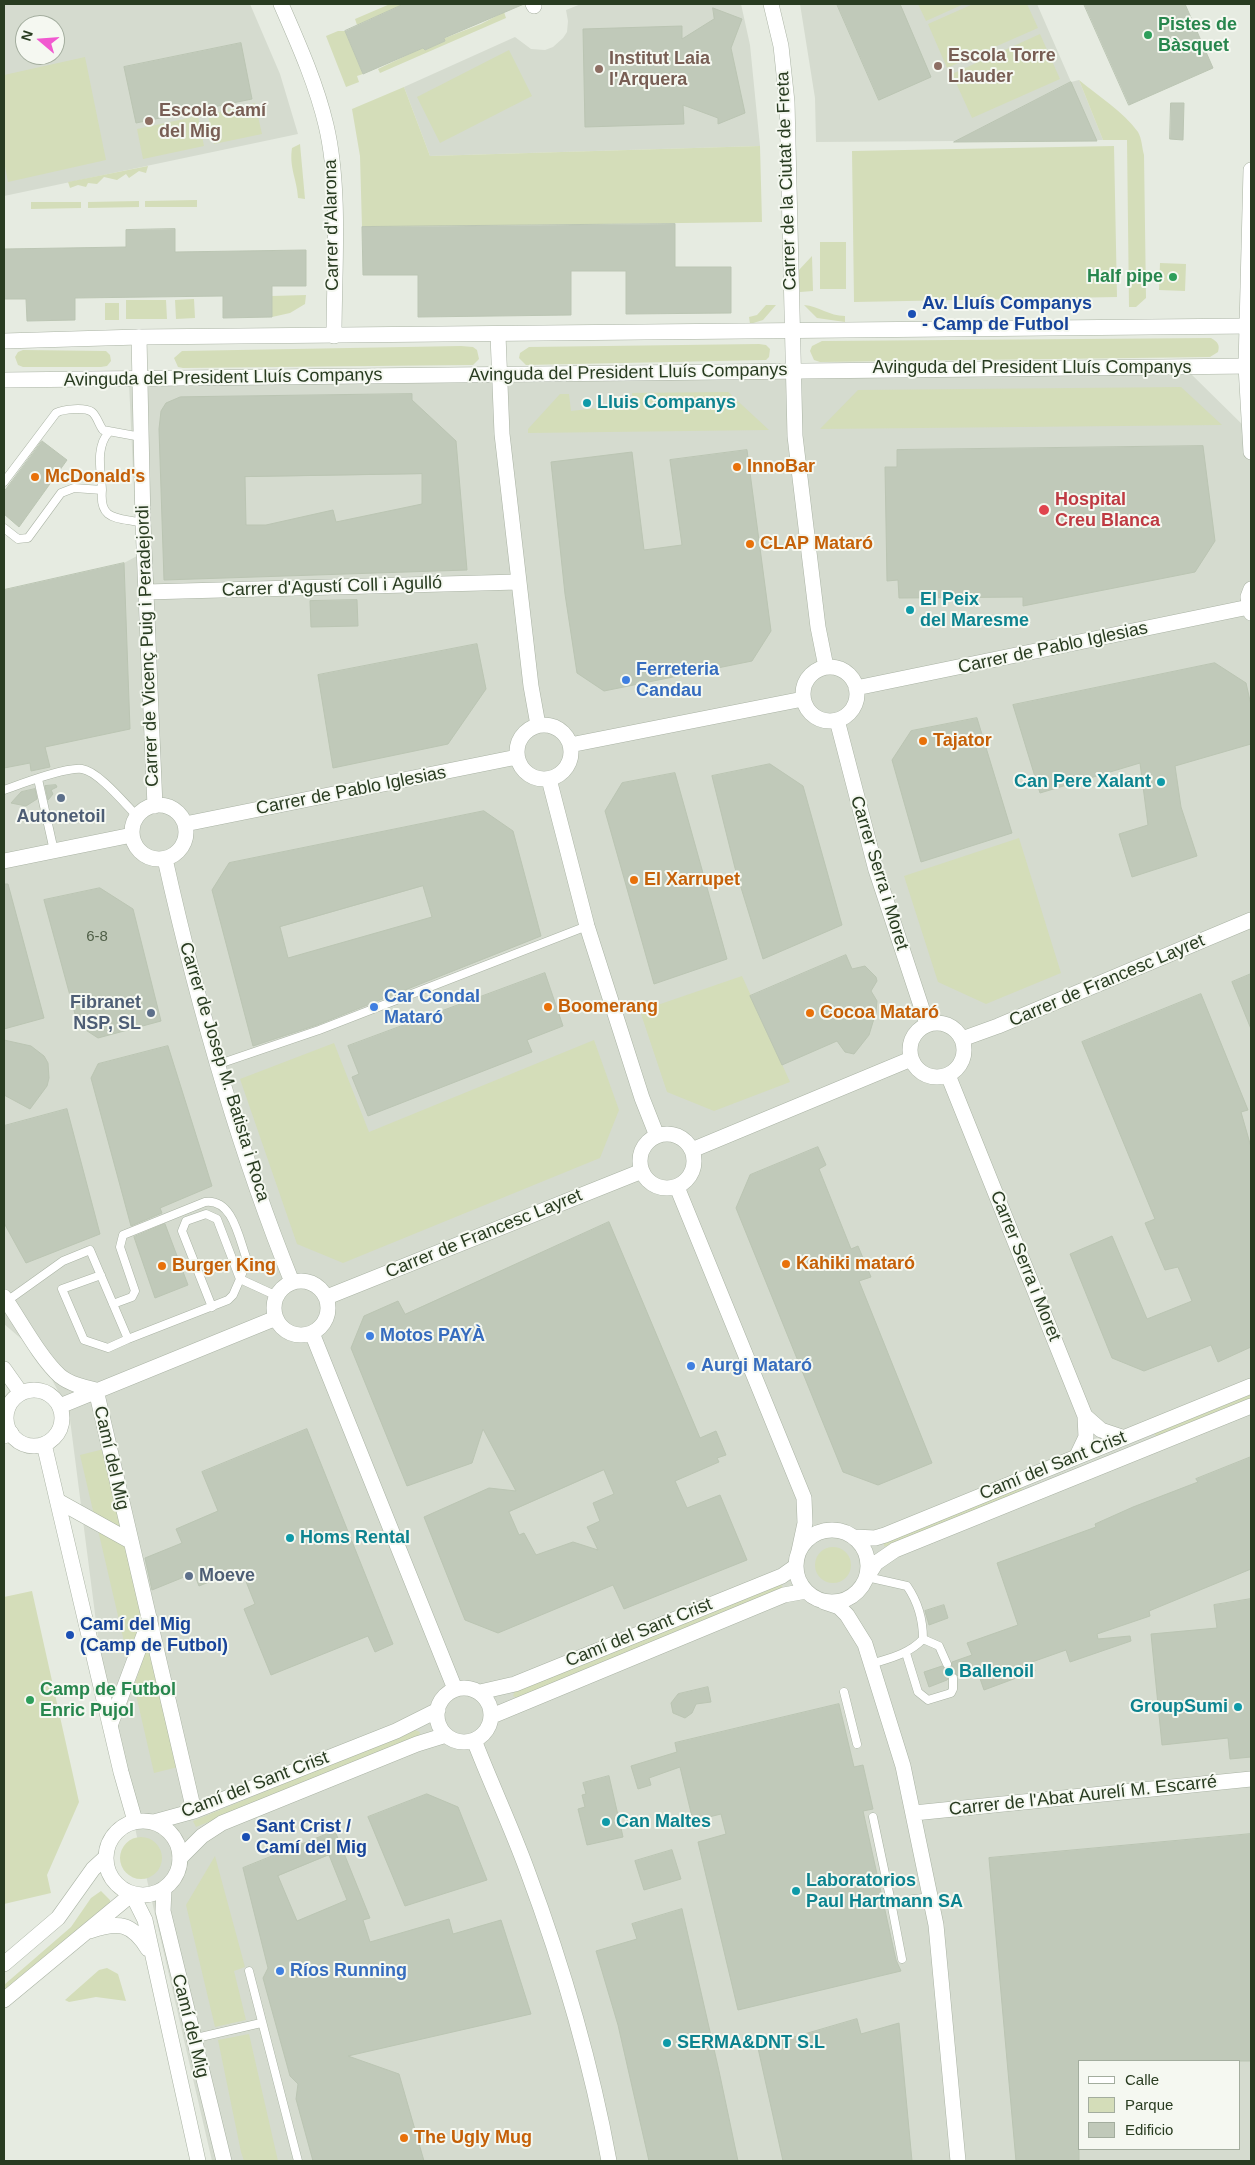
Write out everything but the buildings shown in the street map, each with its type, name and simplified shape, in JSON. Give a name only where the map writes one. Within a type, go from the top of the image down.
[{"type":"street","name":"Carrer d'Alarona","points":[[281,4],[310,73],[327,127],[334,180],[334,336]]},
{"type":"street","name":"Carrer de la Ciutat de Freta","points":[[771,4],[781,46],[787,102],[791,205],[791,330]]},
{"type":"street","points":[[1251,170],[1249,366],[1251,452]]},
{"type":"street","points":[[4,341],[139,337],[498,335],[1250,326]]},
{"type":"street","points":[[791,330],[795,436],[818,627],[826,667]]},
{"type":"street","points":[[498,335],[502,434],[518,582],[531,686],[538,725]]},
{"type":"street","name":"Carrer de Vicenç Puig i Peradejordi","points":[[139,337],[146,592],[155,806]]},
{"type":"street","name":"Avinguda del President Lluís Companys","points":[[4,380],[140,373],[500,375],[1249,366]]},
{"type":"street","name":"Carrer d'Agustí Coll i Agulló","points":[[146,592],[518,582]]},
{"type":"street","points":[[1250,610],[1251,589]]},
{"type":"street","name":"Carrer de Pablo Iglesias","points":[[856,688],[1250,610]]},
{"type":"street","points":[[826,667],[834,667],[849,674],[856,688],[857,698],[853,708],[846,716],[837,720],[828,721],[812,714],[803,699],[806,682],[817,670],[826,667]]},
{"type":"street","points":[[570,745],[803,699]]},
{"type":"street","name":"Carrer Serra i Moret","points":[[837,720],[876,870],[927,1024]]},
{"type":"street","points":[[538,725],[555,727],[562,731],[570,745],[571,756],[567,766],[559,774],[549,779],[532,777],[520,765],[517,757],[519,740],[530,728],[538,725]]},
{"type":"street","name":"Carrer de Pablo Iglesias","points":[[185,824],[517,757]]},
{"type":"street","points":[[549,779],[587,926],[642,1098],[657,1136]]},
{"type":"street","points":[[163,805],[177,812],[185,824],[186,836],[182,846],[175,854],[165,859],[156,860],[139,852],[132,835],[137,816],[155,806],[163,805]]},
{"type":"street","points":[[4,861],[132,835]]},
{"type":"street","name":"Carrer de Josep M. Batista i Roca","points":[[165,859],[206,1025],[248,1160],[292,1282]]},
{"type":"street","name":"Carrer de Francesc Layret","points":[[962,1039],[998,1026],[1251,920]]},
{"type":"street","points":[[937,1022],[947,1024],[956,1030],[962,1039],[964,1049],[962,1060],[956,1069],[948,1075],[930,1076],[916,1067],[911,1059],[910,1051],[914,1035],[927,1024],[937,1022]]},
{"type":"street","points":[[692,1150],[911,1059]]},
{"type":"street","name":"Carrer Serra i Moret","points":[[948,1075],[1085,1416],[1100,1430],[1122,1437]]},
{"type":"street","points":[[674,1135],[681,1138],[692,1150],[693,1168],[684,1182],[677,1187],[656,1186],[645,1177],[642,1171],[640,1160],[642,1150],[648,1142],[657,1136],[674,1135]]},
{"type":"street","name":"Carrer de Francesc Layret","points":[[326,1297],[642,1171]]},
{"type":"street","points":[[677,1187],[804,1498],[805,1522],[798,1558],[797,1575],[806,1591],[824,1602],[839,1607],[847,1615],[865,1644],[903,1766],[937,1934],[958,2161]]},
{"type":"street","points":[[292,1282],[312,1283],[318,1286],[326,1297],[328,1314],[319,1328],[312,1333],[298,1335],[291,1333],[276,1318],[275,1303],[277,1296],[283,1288],[292,1282]]},
{"type":"street","name":"Camí del Mig","points":[[5,1299],[42,1354],[61,1376],[75,1385],[96,1390],[194,1811]]},
{"type":"street","points":[[60,1406],[276,1318]]},
{"type":"street","points":[[312,1333],[455,1689]]},
{"type":"street","points":[[4,1369],[21,1393]]},
{"type":"street","name":"Camí del Sant Crist","points":[[854,1537],[875,1538],[1251,1386]]},
{"type":"street","points":[[33,1389],[42,1390],[56,1399],[60,1406],[62,1421],[60,1429],[51,1441],[37,1446],[22,1443],[7,1434],[8,1409],[21,1393],[33,1389]]},
{"type":"street","name":"Camí del Sant Crist","points":[[867,1577],[876,1563],[895,1550],[1251,1406]]},
{"type":"street","points":[[1077,1456],[1086,1436],[1085,1416]]},
{"type":"street","points":[[44,1444],[136,1821]]},
{"type":"street","name":"Camí del Mig","points":[[58,1500],[130,1541]]},
{"type":"street","points":[[798,1558],[810,1537],[826,1530],[845,1532],[854,1537],[866,1555],[867,1577],[861,1588],[853,1596],[834,1602],[824,1602]]},
{"type":"street","name":"Camí del Sant Crist","points":[[480,1692],[515,1684],[782,1576],[798,1558]]},
{"type":"street","name":"Camí del Sant Crist","points":[[492,1716],[784,1595],[806,1591]]},
{"type":"street","points":[[111,1723],[150,1619]]},
{"type":"street","points":[[472,1688],[480,1692],[489,1702],[492,1716],[487,1730],[474,1740],[459,1742],[446,1735],[439,1724],[438,1710],[443,1697],[455,1689],[472,1688]]},
{"type":"street","name":"Camí del Sant Crist","points":[[154,1822],[194,1811],[396,1731],[438,1710]]},
{"type":"street","name":"Camí del Sant Crist","points":[[180,1858],[202,1836],[222,1823],[417,1744],[446,1735]]},
{"type":"street","points":[[474,1740],[527,1870],[574,2010],[603,2126],[609,2161]]},
{"type":"street","name":"Carrer de l'Abat Aurelí M. Escarré","points":[[914,1813],[1251,1779]]},
{"type":"street","points":[[136,1821],[154,1822],[174,1836],[180,1858],[174,1879],[164,1889],[148,1895],[132,1894],[121,1889],[112,1880],[107,1869],[108,1845],[114,1834],[124,1826],[136,1821]]},
{"type":"street","points":[[4,1964],[58,1918],[93,1869],[106,1857]]},
{"type":"street","name":"Camí del Mig","points":[[164,1889],[163,1911],[192,2039],[224,2161]]},
{"type":"street","points":[[4,2000],[81,1934],[132,1894]]},
{"type":"street","name":"Camí del Mig","points":[[132,1894],[145,1920],[198,2161]]},
{"type":"street","points":[[81,1934],[120,1924],[139,1935],[153,1956]]},
{"type":"lane","points":[[4,482],[56,413],[61,410],[93,413],[100,426],[109,432],[141,437]]},
{"type":"lane","points":[[109,432],[103,438],[100,446],[103,510],[107,515],[144,523]]},
{"type":"lane","points":[[4,528],[18,539],[28,538],[61,493],[66,490],[102,490]]},
{"type":"lane","points":[[4,790],[38,779],[82,769],[95,775],[137,816]]},
{"type":"lane","points":[[38,779],[54,851]]},
{"type":"lane","points":[[219,1064],[319,1030],[587,926]]},
{"type":"lane","points":[[101,1275],[62,1290],[84,1340],[108,1348],[228,1300],[233,1295],[247,1260],[227,1210],[212,1201],[205,1202],[123,1235],[120,1247],[136,1291],[132,1297],[114,1304]]},
{"type":"lane","points":[[212,1306],[182,1231],[186,1221],[206,1214],[217,1219],[240,1279],[277,1296]]},
{"type":"lane","points":[[5,1299],[63,1261],[90,1250],[128,1340]]},
{"type":"lane","points":[[867,1577],[907,1586],[915,1597],[923,1624],[923,1639]]},
{"type":"lane","points":[[871,1664],[906,1653],[923,1639]]},
{"type":"lane","points":[[923,1639],[940,1646],[947,1664]]},
{"type":"lane","points":[[906,1653],[918,1692],[928,1700],[951,1693],[952,1678]]},
{"type":"lane","points":[[844,1692],[857,1744]]},
{"type":"lane","points":[[873,1817],[902,1959]]},
{"type":"lane","points":[[891,1902],[931,1897]]},
{"type":"lane","points":[[249,1971],[298,2161]]},
{"type":"lane","points":[[192,2039],[261,2023]]},
{"type":"shaded area","name":"Escola Camí del Mig","points":[[4,4],[250,4],[280,74],[298,134],[4,196]]},
{"type":"shaded area","name":"Institut Laia l'Arquera","points":[[581,4],[741,4],[750,45],[760,146],[430,156],[404,87],[515,37],[531,49],[545,50],[553,47],[567,32],[566,10]]},
{"type":"shaded area","name":"Escola Torre Llauder","points":[[800,4],[1037,4],[1071,82],[1079,80],[1103,140],[816,142],[815,98]]},
{"type":"shaded area","points":[[1190,373],[1249,431],[1251,452],[1251,2161],[212,2161],[107,1707],[69,1412],[38,1353],[4,1324],[4,590],[124,563],[137,556],[129,383]]},
{"type":"green space","points":[[390,4],[404,4],[357,25],[355,19]]},
{"type":"green space","points":[[918,4],[964,4],[926,21]]},
{"type":"green space","points":[[973,4],[1027,4],[1038,28],[947,68],[928,24]]},
{"type":"green space","points":[[504,12],[506,18],[380,73],[378,69],[422,48],[425,50],[445,41],[445,38],[481,24]]},
{"type":"green space","points":[[338,31],[345,31],[363,74],[357,76],[359,82],[346,87],[326,36]]},
{"type":"green space","points":[[1040,34],[1060,79],[972,118],[952,74]]},
{"type":"green space","points":[[509,50],[532,96],[440,143],[417,97]]},
{"type":"green space","points":[[85,57],[106,160],[8,182],[4,161],[4,75],[49,65],[65,65],[65,61]]},
{"type":"green space","points":[[1079,80],[1126,118],[1138,132],[1141,141],[1144,155],[1146,298],[1136,307],[1129,307],[1127,140],[1103,140]]},
{"type":"green space","points":[[404,87],[430,156],[760,146],[762,222],[362,227],[360,156],[352,109]]},
{"type":"green space","points":[[255,103],[262,134],[214,144],[208,115]]},
{"type":"green space","points":[[198,116],[204,146],[143,159],[137,129]]},
{"type":"green space","points":[[300,144],[305,199],[298,198],[292,168],[292,148]]},
{"type":"green space","points":[[1114,146],[1117,297],[854,302],[852,151]]},
{"type":"green space","points":[[148,166],[146,173],[139,171],[129,178],[126,174],[117,180],[104,177],[97,184],[88,183],[86,187],[78,185],[70,188],[68,182]]},
{"type":"green space","points":[[197,200],[197,207],[145,207],[145,201]]},
{"type":"green space","points":[[139,201],[139,207],[88,208],[88,202]]},
{"type":"green space","points":[[31,202],[81,202],[81,208],[31,209]]},
{"type":"green space","points":[[820,242],[846,242],[846,289],[820,289]]},
{"type":"green space","points":[[812,256],[813,291],[800,292],[798,271]]},
{"type":"green space","name":"Half pipe","points":[[1160,263],[1186,264],[1185,291],[1159,290]]},
{"type":"green space","points":[[306,295],[305,304],[290,313],[272,317],[272,296]]},
{"type":"green space","points":[[194,299],[195,318],[176,319],[175,300]]},
{"type":"green space","points":[[126,300],[166,300],[167,319],[126,319]]},
{"type":"green space","points":[[105,303],[119,303],[119,320],[105,320]]},
{"type":"green space","points":[[766,305],[776,305],[763,320],[750,324],[749,317],[757,315]]},
{"type":"green space","points":[[804,305],[839,316],[845,316],[845,322],[817,318]]},
{"type":"green space","points":[[1211,338],[1217,342],[1219,347],[1218,352],[1210,357],[820,362],[814,360],[810,351],[812,346],[822,341]]},
{"type":"green space","points":[[766,345],[770,349],[769,357],[766,360],[526,365],[519,358],[520,353],[529,347]]},
{"type":"green space","points":[[473,347],[477,350],[479,359],[473,365],[183,368],[178,367],[174,358],[182,351]]},
{"type":"green space","points":[[23,350],[106,351],[110,355],[111,361],[107,366],[101,367],[23,367],[18,365],[15,357],[18,352]]},
{"type":"green space","points":[[1181,387],[1222,425],[820,429],[858,390]]},
{"type":"green space","points":[[728,392],[769,430],[528,433],[528,429],[560,394],[569,394],[571,411],[633,404],[632,393]]},
{"type":"green space","points":[[1019,838],[1061,973],[986,1004],[938,982],[904,876]]},
{"type":"green space","points":[[742,976],[790,1082],[714,1111],[667,1092],[640,1011]]},
{"type":"green space","points":[[594,1040],[619,1110],[600,1158],[343,1263],[297,1244],[240,1079],[334,1043],[369,1132]]},
{"type":"green space","points":[[1251,1391],[1251,1400],[1157,1437],[1154,1433]]},
{"type":"green space","points":[[104,1449],[123,1531],[94,1515],[80,1455]]},
{"type":"green space","points":[[1021,1486],[1023,1491],[888,1547],[884,1546],[884,1542]]},
{"type":"green space","points":[[98,1530],[125,1546],[144,1620],[129,1663]]},
{"type":"green space","points":[[833,1547],[840,1548],[846,1552],[850,1558],[850,1572],[846,1578],[840,1582],[833,1583],[826,1582],[820,1578],[816,1572],[815,1565],[816,1558],[820,1552],[826,1548]]},
{"type":"green space","points":[[781,1584],[783,1588],[517,1698],[513,1696],[515,1691]]},
{"type":"green space","name":"Camp de Futbol Enric Pujol","points":[[32,1591],[79,1802],[47,1875],[51,1893],[4,1904],[4,1597]]},
{"type":"green space","points":[[149,1642],[178,1767],[154,1773],[134,1686]]},
{"type":"green space","points":[[415,1730],[420,1732],[419,1737],[196,1827],[193,1821]]},
{"type":"green space","points":[[145,1837],[153,1840],[159,1846],[162,1858],[159,1870],[153,1876],[137,1879],[129,1876],[123,1870],[120,1854],[123,1846],[129,1840]]},
{"type":"green space","points":[[215,1856],[245,1967],[234,1971],[246,2020],[215,2027],[186,1905]]},
{"type":"green space","points":[[101,1891],[110,1900],[110,1905],[75,1932],[4,1993],[4,1985],[71,1927],[91,1898]]},
{"type":"green space","points":[[107,1968],[118,1974],[126,2001],[96,1997],[69,2002],[65,2000],[99,1970]]},
{"type":"green space","points":[[249,2034],[278,2161],[244,2161],[241,2152],[218,2040]]},
{"type":"place","name":"Pistes de Bàsquet","points":[[1148,35]]},
{"type":"place","name":"Escola Torre Llauder","points":[[938,66]]},
{"type":"place","name":"Institut Laia l'Arquera","points":[[599,69]]},
{"type":"place","name":"Escola Camí del Mig","points":[[149,121]]},
{"type":"place","name":"Half pipe","points":[[1173,277]]},
{"type":"place","name":"Av. Lluís Companys - Camp de Futbol","points":[[912,314]]},
{"type":"place","name":"Lluis Companys","points":[[587,403]]},
{"type":"place","name":"InnoBar","points":[[737,467]]},
{"type":"place","name":"McDonald's","points":[[35,477]]},
{"type":"place","name":"Hospital Creu Blanca","points":[[1044,510]]},
{"type":"place","name":"CLAP Mataró","points":[[750,544]]},
{"type":"place","name":"El Peix del Maresme","points":[[910,610]]},
{"type":"place","name":"Ferreteria Candau","points":[[626,680]]},
{"type":"place","name":"Tajator","points":[[923,741]]},
{"type":"place","name":"Can Pere Xalant","points":[[1161,782]]},
{"type":"place","name":"Autonetoil","points":[[61,798]]},
{"type":"place","name":"El Xarrupet","points":[[634,880]]},
{"type":"place","name":"Car Condal Mataró","points":[[374,1007]]},
{"type":"place","name":"Boomerang","points":[[548,1007]]},
{"type":"place","name":"Fibranet NSP, SL","points":[[151,1013]]},
{"type":"place","name":"Cocoa Mataró","points":[[810,1013]]},
{"type":"place","name":"Kahiki mataró","points":[[786,1264]]},
{"type":"place","name":"Burger King","points":[[162,1266]]},
{"type":"place","name":"Motos PAYÀ","points":[[370,1336]]},
{"type":"place","name":"Aurgi Mataró","points":[[691,1366]]},
{"type":"place","name":"Homs Rental","points":[[290,1538]]},
{"type":"place","name":"Moeve","points":[[189,1576]]},
{"type":"place","name":"Camí del Mig (Camp de Futbol)","points":[[70,1635]]},
{"type":"place","name":"Ballenoil","points":[[949,1672]]},
{"type":"place","name":"Camp de Futbol Enric Pujol","points":[[30,1700]]},
{"type":"place","name":"GroupSumi","points":[[1238,1707]]},
{"type":"place","name":"Can Maltes","points":[[606,1822]]},
{"type":"place","name":"Sant Crist / Camí del Mig","points":[[246,1837]]},
{"type":"place","name":"Laboratorios Paul Hartmann SA","points":[[796,1891]]},
{"type":"place","name":"Ríos Running","points":[[280,1971]]},
{"type":"place","name":"SERMA&DNT S.L","points":[[667,2043]]},
{"type":"place","name":"The Ugly Mug","points":[[404,2138]]}]
